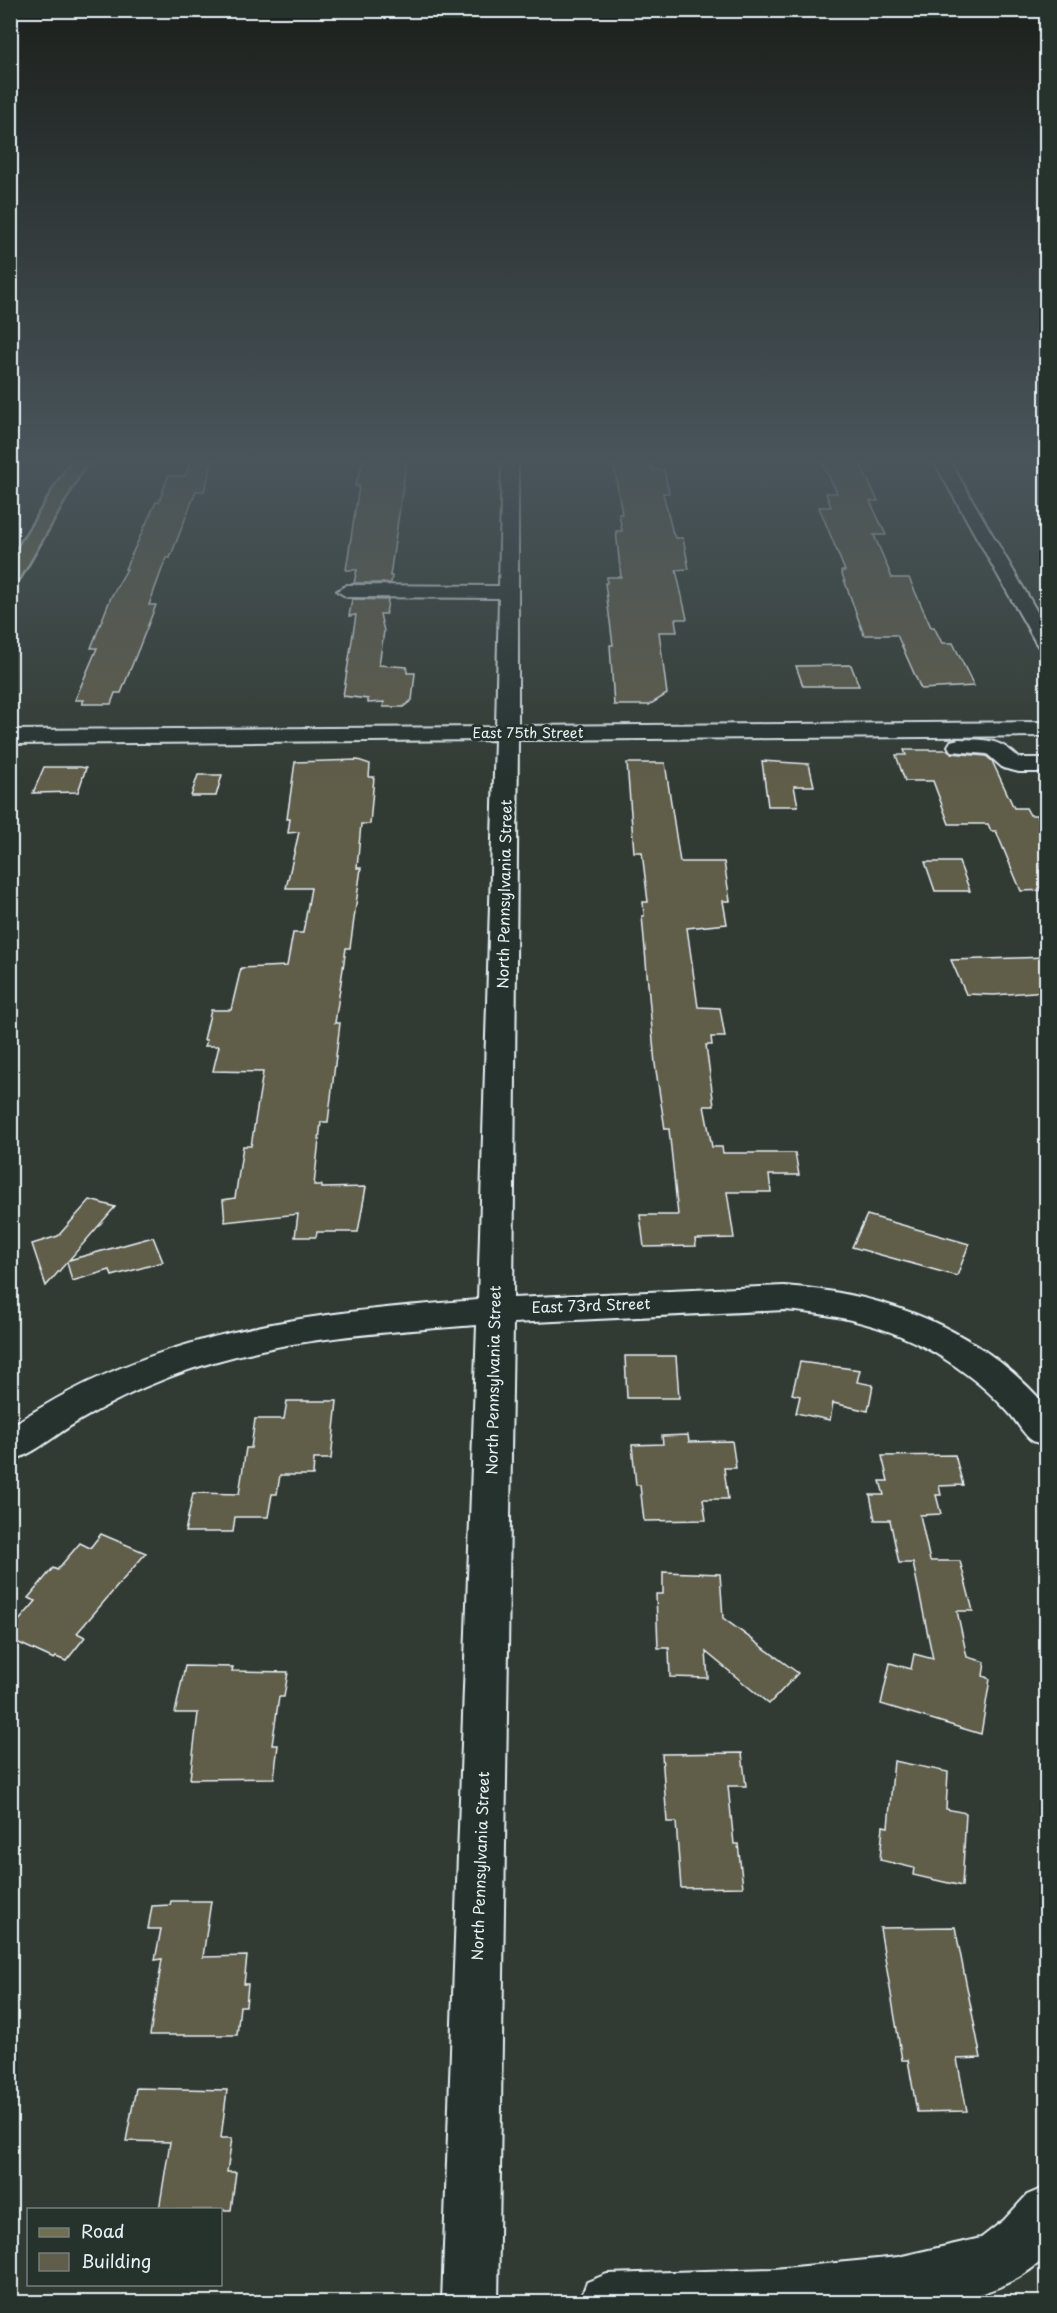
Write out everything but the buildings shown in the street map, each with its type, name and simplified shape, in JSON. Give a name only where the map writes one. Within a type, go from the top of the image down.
[{"type":"street","name":"North Pennsylvania Street","points":[[470,2302],[496,1310],[509,566]]},
{"type":"street","points":[[1002,566],[1047,643]]},
{"type":"street","points":[[347,591],[509,592]]},
{"type":"street","name":"East 75th Street","points":[[10,737],[1047,729]]},
{"type":"street","points":[[919,730],[923,740],[930,745],[990,747],[998,750],[1011,763],[1047,765]]},
{"type":"street","name":"East 73rd Street","points":[[10,1447],[94,1396],[170,1363],[224,1346],[315,1329],[496,1310],[784,1298],[854,1305],[906,1321],[954,1346],[1007,1386],[1047,1431]]},
{"type":"street","points":[[607,2302],[822,2295],[869,2291],[911,2283],[998,2259],[1020,2243],[1047,2214]]}]
